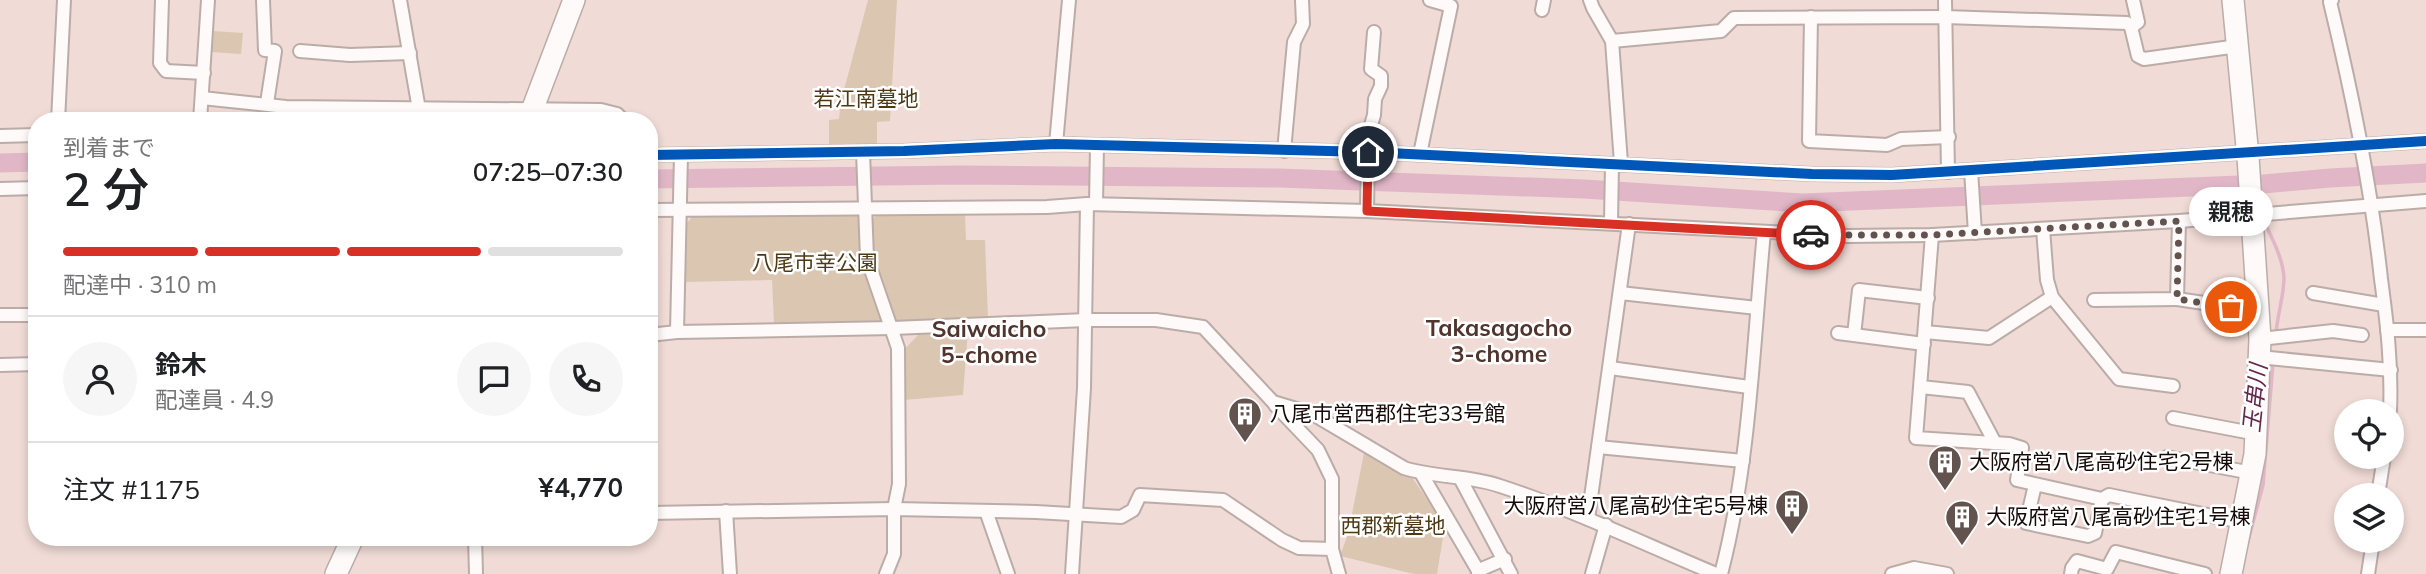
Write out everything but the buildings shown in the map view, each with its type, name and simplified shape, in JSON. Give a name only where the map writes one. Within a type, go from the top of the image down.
[{"type":"main road","points":[[531,112],[574,0]]},
{"type":"main road","points":[[2233,0],[2248,155],[2258,312],[2267,350],[2252,473],[2233,573]]},
{"type":"main road","points":[[336,574],[349,546]]},
{"type":"street","points":[[58,112],[64,0]]},
{"type":"street","points":[[162,0],[160,63],[166,71],[204,73]]},
{"type":"street","points":[[201,112],[208,0]]},
{"type":"street","points":[[263,0],[265,50],[275,51],[267,103]]},
{"type":"street","points":[[400,0],[419,112]]},
{"type":"street","points":[[1056,144],[1069,0]]},
{"type":"street","points":[[1284,151],[1293,42],[1303,24],[1303,0]]},
{"type":"street","points":[[1420,154],[1451,6],[1430,0]]},
{"type":"street","points":[[1591,0],[1612,41],[1617,164],[1611,222]]},
{"type":"street","points":[[1945,0],[1948,172]]},
{"type":"street","points":[[2132,27],[2138,22],[2133,0]]},
{"type":"street","points":[[2332,0],[2330,2],[2349,80],[2373,206],[2391,370],[2390,399]]},
{"type":"street","points":[[1811,17],[1809,141],[1887,145],[1901,139],[1949,137]]},
{"type":"street","points":[[1612,41],[1721,32],[1734,18],[1945,17],[2127,23],[2132,27],[2138,56],[2144,59],[2238,46]]},
{"type":"street","points":[[1367,211],[1365,152],[1375,99],[1381,86],[1381,76],[1371,69],[1374,32]]},
{"type":"street","points":[[300,51],[350,55],[410,53]]},
{"type":"street","points":[[202,98],[286,107],[381,112]]},
{"type":"street","points":[[573,112],[609,112]]},
{"type":"street","points":[[0,135],[28,135]]},
{"type":"street","points":[[658,155],[863,152],[1056,144],[1420,154],[1812,174],[1892,175],[2248,155],[2426,141]]},
{"type":"street","points":[[1072,574],[1082,422],[1091,204],[1097,146]]},
{"type":"street","points":[[863,152],[867,258],[898,348],[899,484],[894,509],[894,554],[886,574]]},
{"type":"street","points":[[677,332],[681,155]]},
{"type":"street","points":[[1971,170],[1975,233]]},
{"type":"street","points":[[0,189],[28,188]]},
{"type":"street","points":[[658,210],[1091,204],[1367,211],[1848,236],[1932,235],[2179,221],[2426,201]]},
{"type":"street","points":[[2177,299],[2179,221]]},
{"type":"street","points":[[1588,519],[1629,224]]},
{"type":"street","points":[[2043,229],[2047,280],[2052,297],[2119,379],[2173,386]]},
{"type":"street","points":[[1273,402],[1313,414],[1404,468],[1498,485],[1605,525],[1718,574],[1732,529],[1743,461],[1765,232]]},
{"type":"street","points":[[1932,235],[1916,438],[1995,443],[2022,448],[2017,480],[2102,499],[2109,495],[2242,522]]},
{"type":"street","points":[[1854,335],[1859,290],[1928,298]]},
{"type":"street","points":[[1620,293],[1757,308]]},
{"type":"street","points":[[2313,293],[2384,305]]},
{"type":"street","points":[[1838,332],[1925,338],[1989,338],[2052,297]]},
{"type":"street","points":[[2094,300],[2177,299],[2258,312]]},
{"type":"street","points":[[0,315],[28,315]]},
{"type":"street","points":[[658,334],[1086,320],[1156,320],[1203,327],[1318,450],[1332,479],[1332,549],[1339,574]]},
{"type":"street","points":[[2387,330],[2426,330]]},
{"type":"street","points":[[2267,350],[2283,336],[2333,331],[2362,335]]},
{"type":"street","points":[[2267,350],[2391,370]]},
{"type":"street","points":[[0,365],[28,364]]},
{"type":"street","points":[[1610,368],[1749,387]]},
{"type":"street","points":[[1921,387],[1968,392],[1995,443]]},
{"type":"street","points":[[2173,418],[2257,434]]},
{"type":"street","points":[[1598,447],[1743,461]]},
{"type":"street","points":[[2167,457],[2252,473]]},
{"type":"street","points":[[1420,473],[1479,573],[1505,559]]},
{"type":"street","points":[[1460,478],[1511,574]]},
{"type":"street","points":[[2035,485],[2026,523],[2088,536],[2095,533],[2102,499]]},
{"type":"street","points":[[658,513],[894,509],[1121,517],[1133,510],[1140,495],[1223,500],[1282,540],[1299,548],[1332,549]]},
{"type":"street","points":[[726,511],[730,574]]},
{"type":"street","points":[[986,511],[1008,574]]},
{"type":"street","points":[[1592,574],[1605,525]]},
{"type":"street","points":[[475,546],[476,574]]},
{"type":"street","points":[[2071,574],[2071,568],[2077,561],[2107,569],[2116,552],[2205,574]]},
{"type":"street","points":[[2368,574],[2371,553]]},
{"type":"street","points":[[1892,574],[1914,568],[1947,574]]},
{"type":"green space","name":"若江南墓地","points":[[868,0],[897,0],[890,121],[877,122],[877,145],[829,146],[829,120],[839,119],[841,101]]},
{"type":"green space","points":[[213,31],[243,33],[241,54],[211,52]]},
{"type":"green space","points":[[965,213],[966,240],[985,240],[988,318],[904,325],[892,319],[871,257],[868,221],[878,215]]},
{"type":"green space","name":"八尾市幸公園","points":[[859,214],[884,320],[880,324],[774,324],[772,280],[684,282],[686,224],[692,217]]},
{"type":"green space","points":[[968,330],[963,395],[904,400],[904,350],[919,334]]},
{"type":"green space","name":"西郡新墓地","points":[[1364,453],[1411,476],[1445,525],[1437,574],[1414,574],[1340,556],[1348,534]]},
{"type":"waterway","points":[[0,163],[28,162]]},
{"type":"waterway","points":[[658,179],[959,175],[1279,178],[1584,189],[1803,203],[2264,184],[2426,173]]},
{"type":"waterway","name":"玉串川","points":[[2266,225],[2280,257],[2284,278],[2276,334]]},
{"type":"waterway","name":"玉串川","points":[[2247,545],[2263,485],[2273,363]]},
{"type":"cycle path","points":[[658,155],[904,151],[1056,144],[1368,152],[1812,174],[1892,175],[2426,141]]},
{"type":"way so far","points":[[1811,235],[1932,235],[2179,221],[2177,299],[2231,307]]},
{"type":"place","name":"親穂","points":[[2231,307]]},
{"type":"place","name":"八尾市営西郡住宅33号館","points":[[1245,444]]},
{"type":"place","name":"大阪府営八尾高砂住宅2号棟","points":[[1945,492]]},
{"type":"place","name":"大阪府営八尾高砂住宅5号棟","points":[[1792,536]]},
{"type":"place","name":"大阪府営八尾高砂住宅1号棟","points":[[1962,547]]},
{"type":"district","name":"Takasagocho 3-chome","points":[[1499,341]]},
{"type":"district","name":"Saiwaicho 5-chome","points":[[989,342]]},
{"type":"route","points":[[1368,152],[1367,211],[1611,222],[1811,235]]}]
